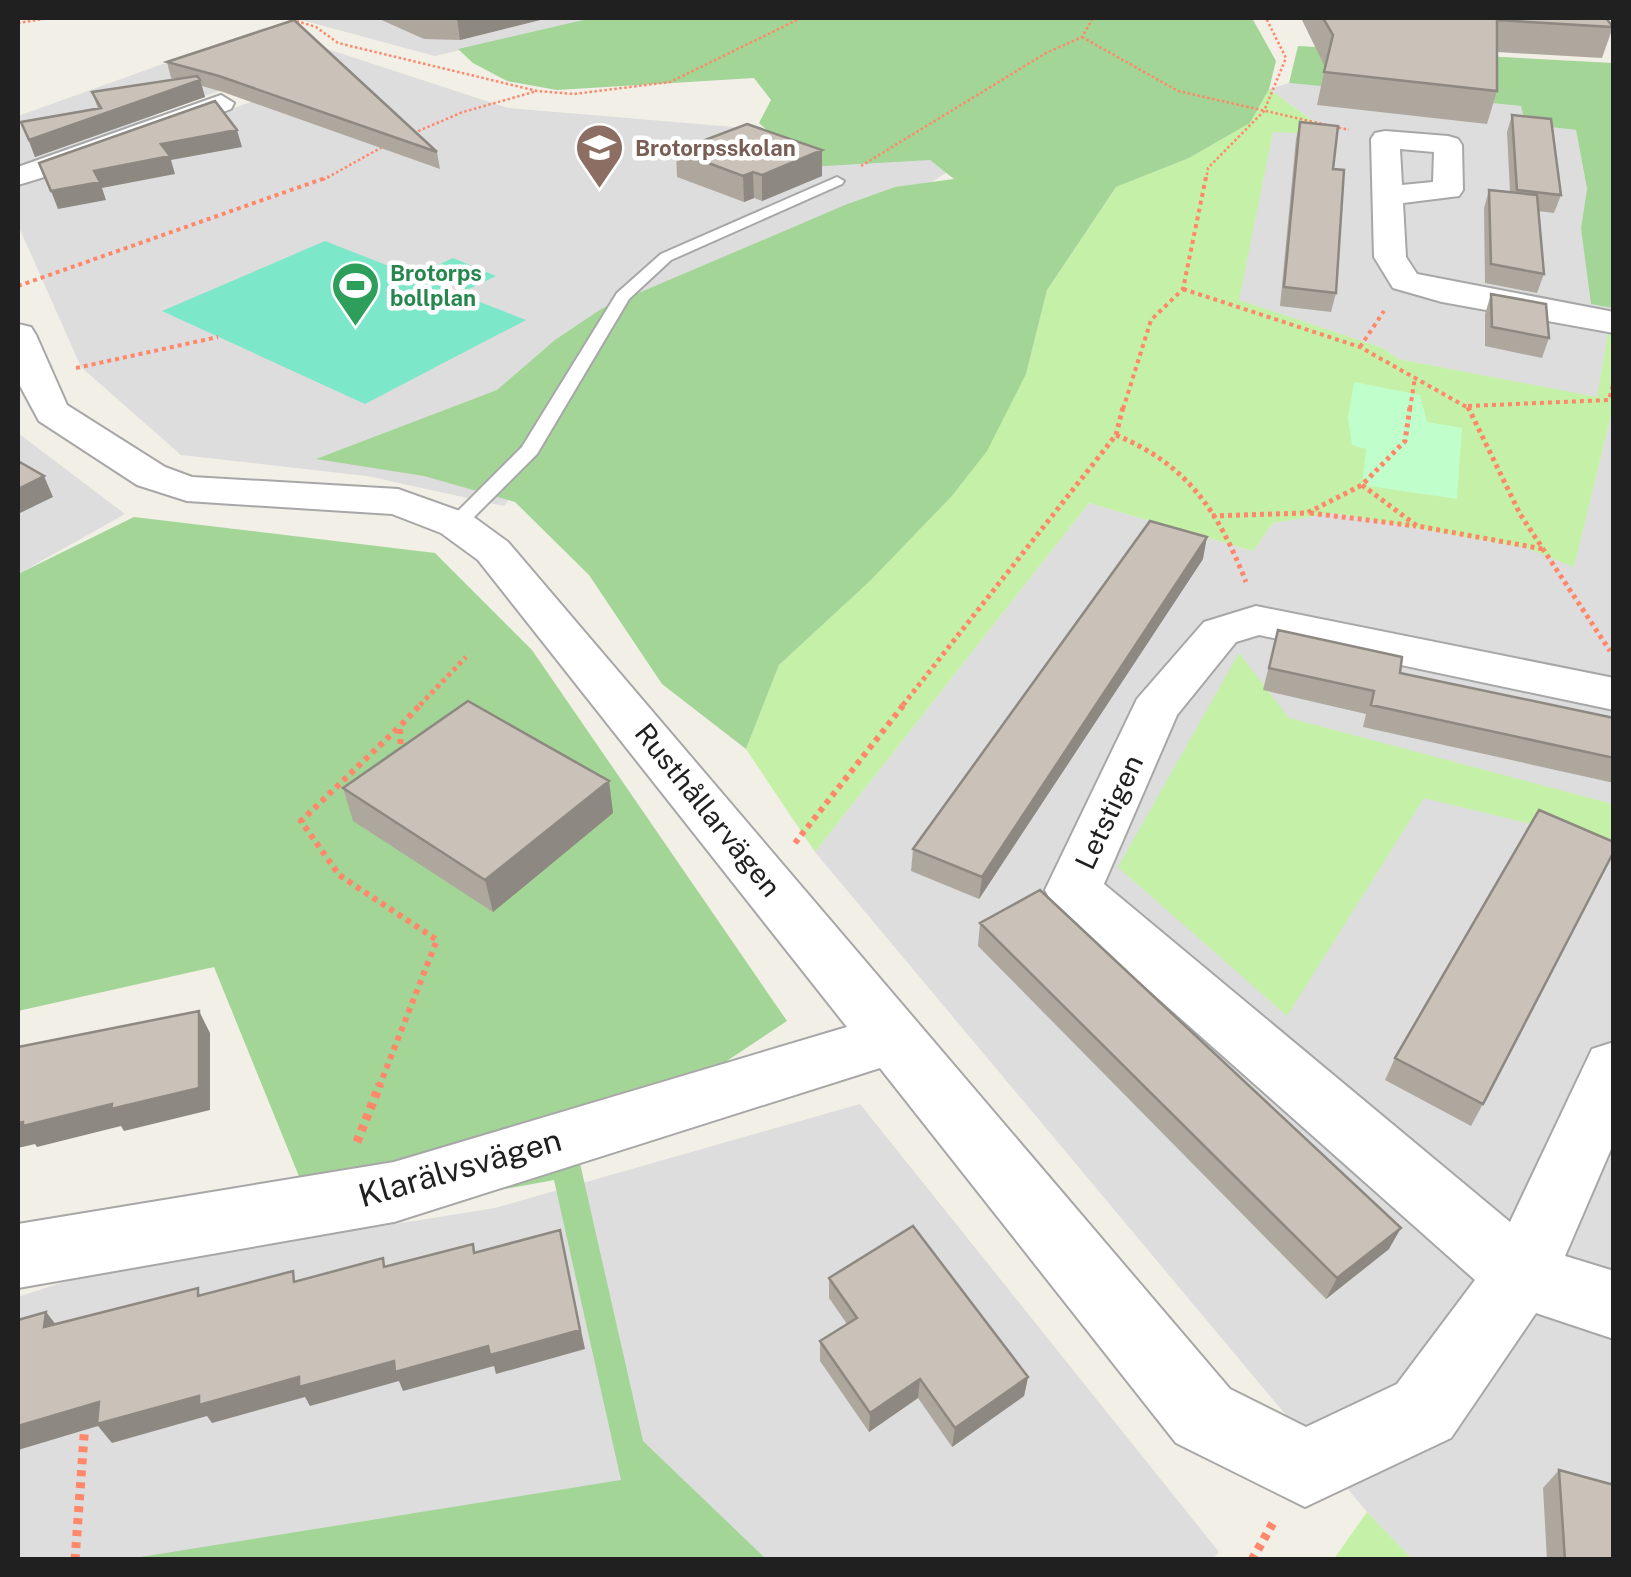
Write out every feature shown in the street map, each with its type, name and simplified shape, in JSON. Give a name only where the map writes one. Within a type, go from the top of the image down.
[{"type":"street","points":[[18,176],[74,162],[171,120],[222,103]]},
{"type":"street","points":[[1390,195],[1448,190],[1448,145],[1384,138],[1390,195],[1390,257],[1405,281],[1614,323]]},
{"type":"street","name":"Rusthållarvägen","points":[[18,335],[53,413],[151,476],[187,490],[398,502],[456,524],[493,551],[1204,1416],[1305,1468],[1424,1411],[1521,1275]]},
{"type":"street","points":[[1256,620],[1614,694]]},
{"type":"street","name":"Letstigen","points":[[1256,620],[1220,632],[1156,710],[1073,890],[1521,1275]]},
{"type":"street","name":"Klarälvsvägen","points":[[18,1256],[394,1192],[892,1039]]},
{"type":"street","points":[[1614,1068],[1521,1275],[1614,1306]]},
{"type":"lane","points":[[456,524],[530,450],[623,296],[666,257],[837,181]]},
{"type":"path","points":[[18,23],[36,18]]},
{"type":"path","points":[[30,20],[49,18]]},
{"type":"path","points":[[287,18],[316,27],[338,43],[537,91],[587,94],[670,82],[801,18]]},
{"type":"path","points":[[837,181],[1046,53],[1082,37],[1093,18]]},
{"type":"path","points":[[754,865],[796,842],[1116,435],[1138,352],[1151,320],[1183,289],[1208,168],[1264,111],[1286,58],[1266,18]]},
{"type":"path","points":[[1082,37],[1178,91],[1384,138]]},
{"type":"path","points":[[512,98],[514,86]]},
{"type":"path","points":[[18,286],[325,179],[396,140],[463,112],[537,91]]},
{"type":"path","points":[[1183,289],[1360,347],[1468,406],[1609,400],[1614,381]]},
{"type":"path","points":[[44,387],[124,360],[218,336]]},
{"type":"path","points":[[1307,513],[1362,486],[1405,440],[1415,377]]},
{"type":"path","points":[[1468,406],[1520,514],[1614,656]]},
{"type":"path","points":[[1116,435],[1165,458],[1212,516],[1236,555],[1256,620]]},
{"type":"path","points":[[1362,486],[1418,526]]},
{"type":"path","points":[[1212,516],[1307,513],[1418,526],[1543,549]]},
{"type":"path","points":[[330,1203],[437,940],[339,875],[301,821],[466,657]]},
{"type":"path","points":[[400,726],[402,765]]},
{"type":"path","points":[[75,1560],[86,1401]]},
{"type":"shaded area","points":[[294,18],[599,18],[435,56]]},
{"type":"shaded area","points":[[263,28],[508,108],[986,148],[901,201],[604,365],[504,506],[367,476],[181,455],[81,367],[18,225],[18,181],[74,166],[259,99],[229,88],[173,106],[72,158],[18,171],[18,116]]},
{"type":"shaded area","points":[[1289,83],[1521,106],[1525,124],[1576,130],[1587,190],[1581,228],[1612,308],[1613,289],[1613,334],[1608,334],[1597,398],[1398,359],[1383,348],[1238,300],[1273,131],[1331,134],[1269,89]]},
{"type":"shaded area","points":[[1613,407],[1613,1559],[1412,1559],[1367,1512],[815,852],[1089,503],[1253,551],[1273,523],[1333,513],[1526,548],[1574,566]]},
{"type":"shaded area","points":[[18,433],[125,514],[18,574]]},
{"type":"shaded area","points":[[860,1104],[1219,1552],[1212,1560],[18,1559],[18,1297],[94,1272],[495,1208]]},
{"type":"green space","points":[[592,18],[1252,18],[1276,61],[1269,89],[1250,123],[1189,158],[1116,187],[1047,290],[1026,374],[987,451],[951,497],[870,581],[779,665],[746,749],[662,684],[589,575],[515,502],[424,476],[316,459],[497,390],[555,340],[601,309],[845,205],[895,187],[954,179],[930,160],[807,167],[759,123],[771,100],[754,78],[557,90],[507,81],[473,63],[458,49]]},
{"type":"green space","points":[[1298,46],[1613,63],[1612,308],[1591,304],[1581,228],[1587,189],[1576,130],[1525,124],[1521,106],[1289,83]]},
{"type":"green space","points":[[1269,89],[1332,135],[1273,132],[1239,300],[1383,348],[1398,359],[1597,397],[1608,333],[1613,334],[1613,407],[1574,567],[1526,548],[1333,513],[1273,523],[1253,551],[1089,503],[815,852],[746,749],[779,665],[870,581],[951,497],[1026,374],[1047,290],[1116,187],[1189,158],[1250,123]]},
{"type":"green space","name":"Brotorps bollplan","points":[[325,241],[526,320],[365,404],[162,311]]},
{"type":"green space","points":[[453,258],[496,276],[467,290],[423,272]]},
{"type":"green space","points":[[1354,382],[1420,395],[1427,422],[1462,428],[1457,499],[1362,485],[1366,449],[1352,445],[1348,418]]},
{"type":"green space","points":[[134,517],[435,553],[532,650],[787,1021],[579,1159],[643,1441],[766,1559],[128,1559],[621,1480],[554,1180],[318,1223],[214,967],[18,1011],[18,574]]},
{"type":"green space","points":[[1239,653],[1289,718],[1613,804],[1613,844],[1424,798],[1287,1016],[1118,867]]},
{"type":"green space","points":[[1367,1512],[1412,1559],[1334,1559]]},
{"type":"building","points":[[1323,18],[1606,18],[1613,27],[1497,20],[1497,91],[1324,72],[1333,35]]},
{"type":"building","points":[[294,20],[437,152],[219,76],[167,62]]},
{"type":"building","points":[[197,76],[200,80],[29,140],[21,122],[101,108],[92,92]]},
{"type":"building","points":[[215,101],[237,130],[161,144],[170,156],[94,171],[100,182],[51,191],[39,163]]},
{"type":"building","points":[[1512,115],[1551,119],[1561,195],[1517,190]]},
{"type":"building","points":[[1300,122],[1338,126],[1333,169],[1344,170],[1336,293],[1284,287]]},
{"type":"building","points":[[747,124],[822,150],[762,175],[753,172],[743,176],[676,151]]},
{"type":"building","points":[[1489,190],[1537,195],[1544,274],[1491,264]]},
{"type":"building","points":[[1491,294],[1546,304],[1549,338],[1492,327]]},
{"type":"building","points":[[18,461],[44,476],[18,489]]},
{"type":"building","points":[[1150,521],[1207,537],[982,877],[913,849]]},
{"type":"building","points":[[1278,630],[1402,657],[1400,673],[1614,718],[1614,758],[1371,705],[1374,691],[1269,668]]},
{"type":"building","points":[[468,701],[609,781],[485,880],[343,788]]},
{"type":"building","points":[[1539,810],[1614,842],[1614,851],[1483,1104],[1395,1058]]},
{"type":"building","points":[[1040,890],[1401,1228],[1337,1278],[980,923]]},
{"type":"building","points":[[199,1011],[199,1088],[111,1109],[112,1104],[23,1126],[23,1122],[18,1123],[18,1047]]},
{"type":"building","points":[[913,1226],[1028,1377],[955,1428],[920,1379],[870,1413],[820,1341],[857,1318],[829,1278]]},
{"type":"building","points":[[560,1230],[580,1330],[490,1355],[488,1346],[395,1372],[394,1361],[299,1387],[299,1377],[199,1405],[199,1396],[97,1424],[99,1402],[18,1426],[18,1320],[46,1312],[44,1327],[198,1288],[198,1296],[293,1271],[294,1282],[383,1258],[384,1267],[473,1244],[474,1253]]},
{"type":"building","points":[[1559,1470],[1614,1485],[1614,1560],[1565,1560]]},
{"type":"place","name":"Brotorpsskolan","points":[[600,190]]},
{"type":"place","name":"Brotorps bollplan","points":[[355,328]]}]
